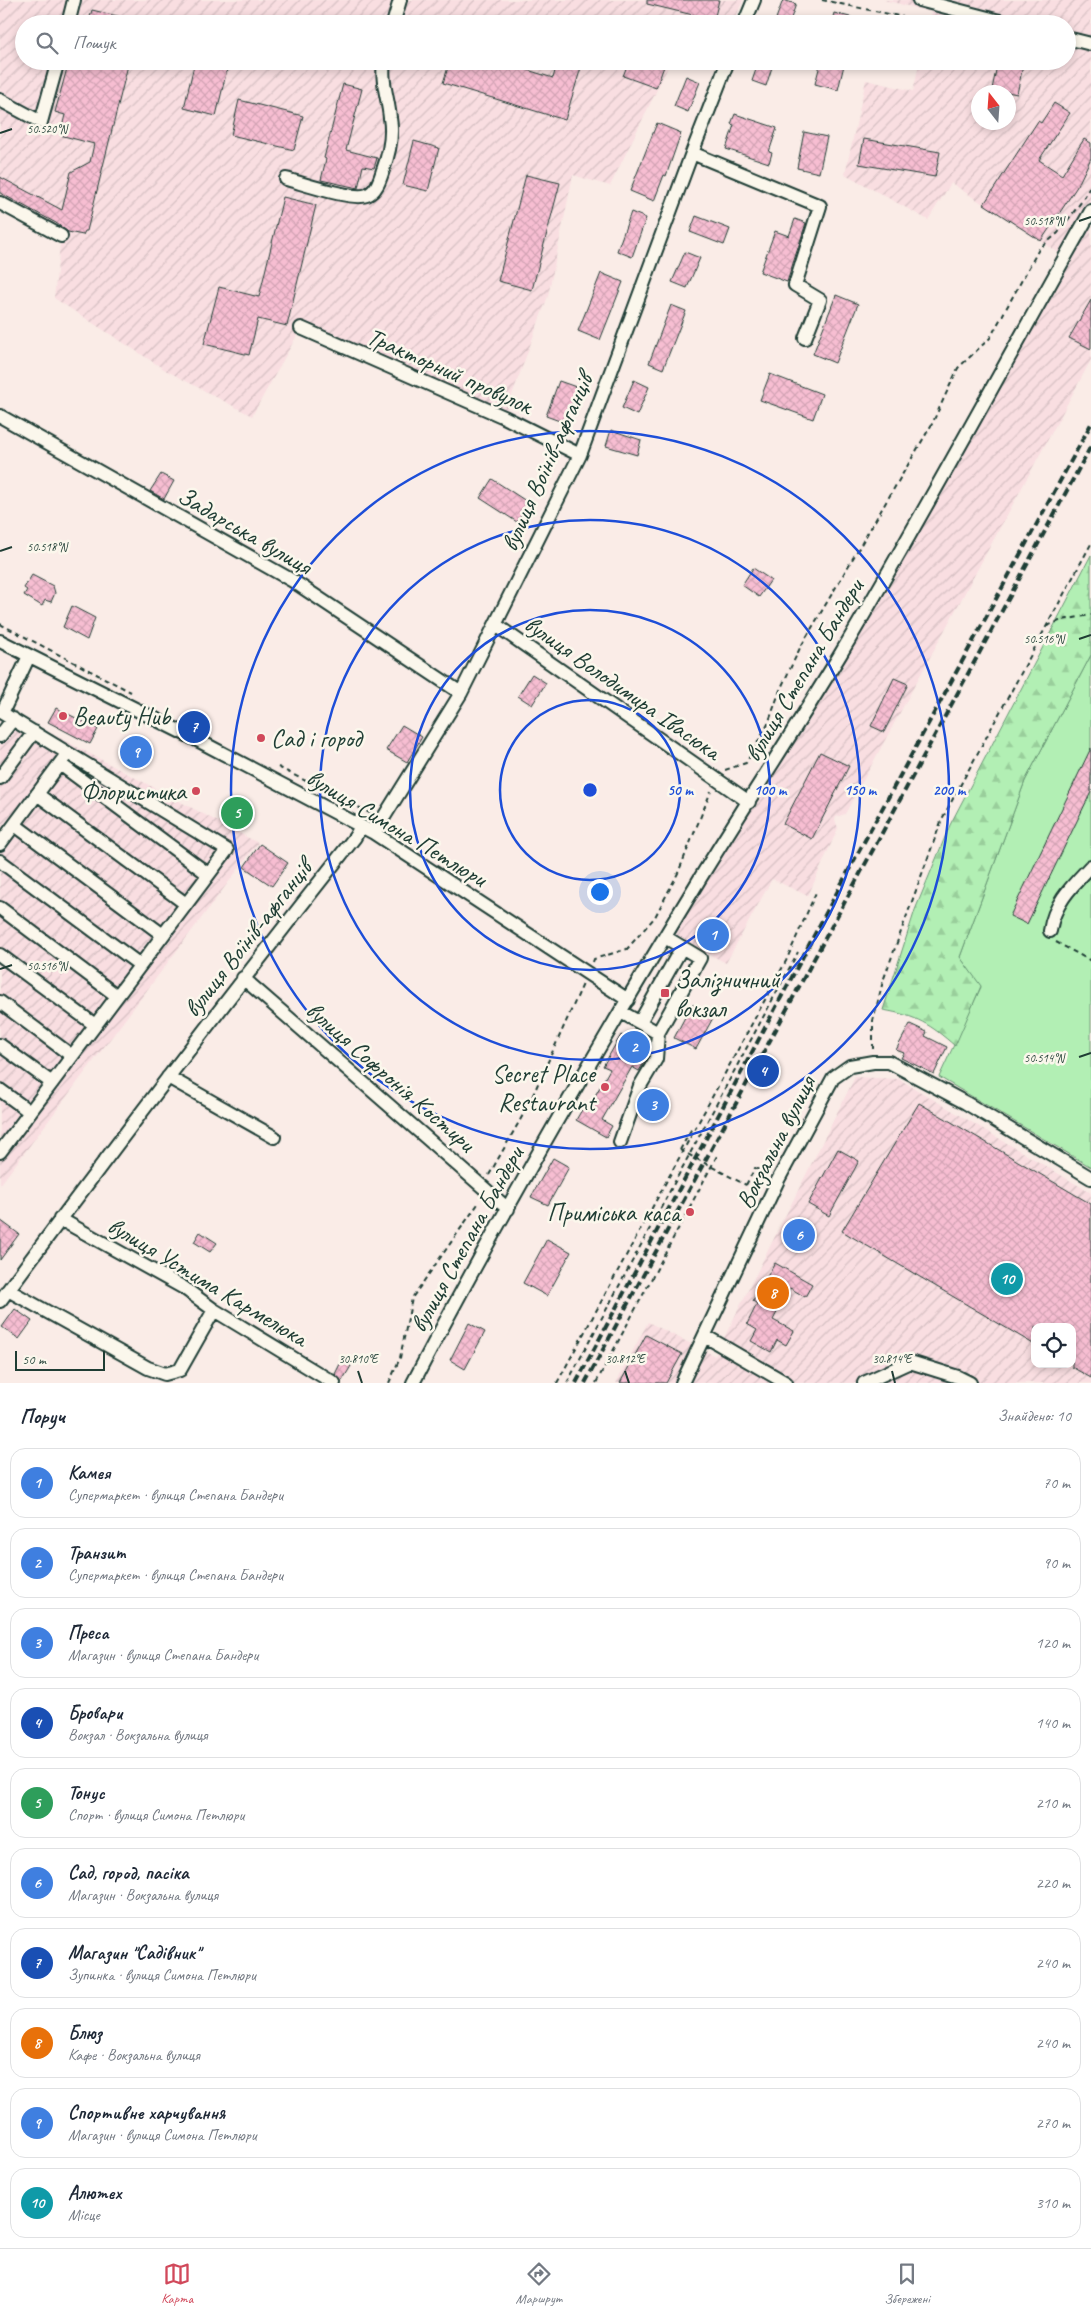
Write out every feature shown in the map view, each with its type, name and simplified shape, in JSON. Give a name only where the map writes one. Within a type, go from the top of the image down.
[{"type":"street","points":[[70,15],[74,0]]},
{"type":"street","points":[[396,15],[400,0]]},
{"type":"street","points":[[748,15],[754,0]]},
{"type":"street","points":[[918,0],[976,15]]},
{"type":"street","points":[[1076,40],[1091,44]]},
{"type":"street","points":[[0,100],[41,122],[55,70]]},
{"type":"street","points":[[286,179],[356,197],[368,195],[376,188],[387,158],[391,132],[383,82],[384,70]]},
{"type":"street","name":"вулиця Воїнів-афганців","points":[[374,833],[461,693],[580,454],[724,70]]},
{"type":"street","points":[[692,153],[820,206],[795,285],[820,300],[805,338]]},
{"type":"street","points":[[0,203],[61,236]]},
{"type":"street","name":"вулиця Степана Бандери","points":[[413,1383],[452,1308],[621,1012],[884,579],[1091,211]]},
{"type":"street","name":"Тракторний провулок","points":[[301,328],[504,417],[580,454]]},
{"type":"street","name":"Задарська вулиця","points":[[0,416],[293,581],[461,693]]},
{"type":"street","name":"вулиця Володимира Івасюка","points":[[496,625],[749,802]]},
{"type":"street","name":"вулиця Симона Петлюри","points":[[0,641],[203,743],[374,833],[628,1000]]},
{"type":"street","points":[[30,656],[2,713],[34,732],[208,874]]},
{"type":"street","points":[[0,736],[12,719]]},
{"type":"street","points":[[0,778],[34,732]]},
{"type":"street","points":[[0,844],[64,758]]},
{"type":"street","points":[[2,1145],[30,1112],[227,850],[64,758]]},
{"type":"street","points":[[37,794],[186,904]]},
{"type":"street","points":[[14,824],[163,935]]},
{"type":"street","name":"вулиця Воїнів-афганців","points":[[60,1219],[244,978],[355,837],[361,826]]},
{"type":"street","points":[[0,861],[140,966]]},
{"type":"street","points":[[1050,931],[1055,910],[1064,895],[1091,866]]},
{"type":"street","points":[[0,908],[117,996]]},
{"type":"street","points":[[620,1142],[640,1086],[656,1059],[658,1032],[700,958],[665,937]]},
{"type":"street","points":[[640,1022],[682,947]]},
{"type":"street","points":[[0,955],[95,1025]]},
{"type":"street","name":"вулиця Софронія Костири","points":[[244,978],[508,1209]]},
{"type":"street","points":[[0,1002],[72,1056]]},
{"type":"street","points":[[621,1012],[658,1032]]},
{"type":"street","points":[[0,1045],[52,1083]]},
{"type":"street","name":"Вокзальна вулиця","points":[[682,1383],[778,1180],[833,1078],[850,1066],[873,1062],[889,1062],[949,1094],[1091,1178]]},
{"type":"street","points":[[168,1077],[274,1137]]},
{"type":"street","points":[[0,1090],[30,1112]]},
{"type":"street","points":[[60,1219],[4,1295],[148,1368],[164,1374],[180,1370],[214,1310]]},
{"type":"street","name":"вулиця Устима Кармелюка","points":[[60,1219],[184,1288],[214,1310],[334,1383]]},
{"type":"street","points":[[705,1336],[786,1383]]},
{"type":"street","points":[[864,1383],[910,1362],[958,1377],[970,1383]]},
{"type":"path","points":[[822,0],[894,15]]},
{"type":"path","points":[[873,1062],[873,1021],[883,981],[942,819],[1091,544]]},
{"type":"path","points":[[1046,626],[1062,620],[1091,615]]},
{"type":"path","points":[[557,1383],[786,961],[818,890]]},
{"type":"path","points":[[1050,931],[1058,943],[1091,961]]},
{"type":"path","points":[[567,1383],[798,952]]},
{"type":"path","points":[[697,1127],[691,1130],[680,1150],[746,1185],[755,1168]]},
{"type":"path","points":[[693,1202],[718,1154]]},
{"type":"path","points":[[596,1383],[712,1167]]},
{"type":"shaded area","points":[[0,0],[743,0],[737,15],[15,15],[15,70],[667,70],[610,186],[573,175],[548,296],[504,417],[301,328],[252,416],[167,371],[54,298],[61,236],[0,203]]},
{"type":"shaded area","points":[[884,0],[1091,0],[1091,360],[845,814],[836,817],[835,820],[838,828],[808,896],[772,879],[726,963],[678,938],[665,937],[765,776],[1065,257],[951,183],[928,220],[845,174],[866,80],[913,91],[918,70],[1076,70],[1076,15],[930,15],[931,12]]},
{"type":"shaded area","points":[[0,706],[258,843],[0,1185]]},
{"type":"shaded area","points":[[855,1077],[899,1079],[1091,1193],[1091,1383],[616,1383],[648,1322],[715,1356]]},
{"type":"green space","points":[[1091,555],[1091,655],[1025,781],[960,957],[981,986],[955,1046],[938,1032],[914,1018],[883,1010],[915,910],[950,825]]},
{"type":"green space","points":[[1091,655],[1091,1167],[939,1077],[981,987],[960,957],[1025,781]]},
{"type":"building","points":[[647,0],[719,0],[715,15],[693,15],[647,4]]},
{"type":"building","points":[[783,0],[796,4],[792,15],[777,15]]},
{"type":"building","points":[[92,10],[113,15],[91,15]]},
{"type":"building","points":[[67,70],[127,70],[87,231],[83,235],[68,232],[56,223],[0,193],[0,177],[62,210],[71,172],[90,162],[94,144],[60,135],[65,115],[55,112]]},
{"type":"building","points":[[193,70],[227,70],[216,116],[184,108]]},
{"type":"building","points":[[447,70],[528,70],[553,78],[555,70],[580,70],[565,120],[443,83]]},
{"type":"building","points":[[625,70],[663,70],[656,88],[623,76]]},
{"type":"building","points":[[756,70],[771,70],[766,86],[752,81]]},
{"type":"building","points":[[819,70],[843,70],[838,90],[815,84]]},
{"type":"building","points":[[996,70],[1022,70],[1017,94],[1016,85],[993,85]]},
{"type":"building","points":[[686,76],[700,82],[688,112],[674,106]]},
{"type":"building","points":[[343,84],[362,89],[346,150],[377,158],[374,168],[363,166],[358,188],[321,180],[326,159],[324,158]]},
{"type":"building","points":[[239,100],[303,116],[294,150],[231,135]]},
{"type":"building","points":[[1054,103],[1070,113],[1039,160],[1062,175],[1084,139],[1091,143],[1091,158],[1078,185],[1041,241],[984,204],[1038,121],[1041,123]]},
{"type":"building","points":[[735,114],[777,128],[769,152],[772,153],[769,163],[726,149],[734,125],[731,124]]},
{"type":"building","points":[[657,123],[681,133],[666,176],[664,175],[654,201],[630,191]]},
{"type":"building","points":[[804,132],[827,137],[819,173],[797,168]]},
{"type":"building","points":[[864,139],[940,152],[935,177],[859,164]]},
{"type":"building","points":[[414,141],[439,148],[428,191],[403,185]]},
{"type":"building","points":[[526,175],[560,183],[532,290],[498,281]]},
{"type":"building","points":[[283,197],[316,205],[287,326],[258,319],[249,355],[204,344],[219,287],[259,297]]},
{"type":"building","points":[[631,212],[646,218],[632,257],[617,251]]},
{"type":"building","points":[[696,216],[730,229],[724,245],[690,232]]},
{"type":"building","points":[[795,219],[806,223],[787,282],[760,272],[775,231],[789,236]]},
{"type":"building","points":[[685,252],[700,258],[687,288],[672,282]]},
{"type":"building","points":[[601,273],[623,282],[600,340],[578,331]]},
{"type":"building","points":[[836,295],[858,304],[835,363],[813,354]]},
{"type":"building","points":[[1091,300],[1091,349],[1069,338]]},
{"type":"building","points":[[671,305],[686,311],[663,369],[649,363]]},
{"type":"building","points":[[770,374],[822,394],[813,419],[760,400]]},
{"type":"building","points":[[634,380],[649,387],[637,415],[622,408]]},
{"type":"building","points":[[559,381],[579,388],[565,423],[546,416]]},
{"type":"building","points":[[611,430],[641,440],[637,455],[606,446]]},
{"type":"building","points":[[161,474],[174,481],[164,499],[150,491]]},
{"type":"building","points":[[492,479],[529,503],[517,522],[480,498]]},
{"type":"building","points":[[753,568],[771,580],[759,597],[742,585]]},
{"type":"building","points":[[32,575],[53,586],[55,593],[51,602],[45,600],[42,606],[24,595],[27,590],[24,588]]},
{"type":"building","points":[[72,606],[95,618],[87,640],[63,627]]},
{"type":"building","points":[[532,674],[546,683],[532,705],[518,696]]},
{"type":"building","points":[[894,678],[908,684],[884,732],[871,726]]},
{"type":"building","points":[[56,708],[98,729],[90,744],[48,722]]},
{"type":"building","points":[[402,725],[422,737],[407,762],[386,750]]},
{"type":"building","points":[[1091,748],[1091,792],[1027,924],[1010,916]]},
{"type":"building","points":[[820,752],[849,766],[812,839],[783,824]]},
{"type":"building","points":[[260,844],[288,863],[272,886],[244,867]]},
{"type":"building","points":[[692,1004],[714,1016],[696,1049],[674,1038]]},
{"type":"building","points":[[910,1024],[927,1032],[925,1036],[947,1047],[934,1074],[901,1058],[904,1053],[896,1050]]},
{"type":"building","points":[[621,1035],[648,1051],[648,1056],[639,1071],[632,1067],[602,1120],[612,1126],[606,1137],[576,1120],[583,1108],[587,1110],[610,1069],[603,1066]]},
{"type":"building","points":[[919,1103],[1091,1204],[1091,1378],[1074,1368],[1076,1368],[1076,1323],[1031,1323],[1031,1343],[842,1231]]},
{"type":"building","points":[[838,1149],[859,1161],[829,1216],[808,1204]]},
{"type":"building","points":[[553,1158],[569,1167],[548,1205],[531,1197]]},
{"type":"building","points":[[0,1220],[19,1234],[0,1260]]},
{"type":"building","points":[[801,1223],[809,1227],[797,1248],[789,1244]]},
{"type":"building","points":[[200,1232],[217,1243],[210,1252],[194,1242]]},
{"type":"building","points":[[547,1239],[571,1252],[547,1296],[523,1283]]},
{"type":"building","points":[[775,1263],[812,1284],[805,1297],[790,1288],[773,1320],[794,1331],[786,1345],[777,1340],[771,1352],[751,1341],[757,1330],[747,1324],[757,1304],[753,1301]]},
{"type":"building","points":[[15,1309],[32,1321],[19,1339],[2,1327]]},
{"type":"building","points":[[469,1323],[485,1332],[465,1369],[450,1360]]},
{"type":"building","points":[[646,1335],[682,1354],[666,1383],[620,1383]]},
{"type":"building","points":[[342,1360],[351,1366],[342,1381],[335,1374]]},
{"type":"railway","points":[[576,1383],[851,866],[1091,424]]},
{"type":"railway","points":[[585,1383],[1091,446]]},
{"type":"place","name":"Beauty Hub","points":[[63,716]]},
{"type":"place","name":"Магазин \"Садівник\"","points":[[194,727]]},
{"type":"place","name":"Сад і город","points":[[261,738]]},
{"type":"place","name":"Спортивне харчування","points":[[136,752]]},
{"type":"place","name":"Флористика","points":[[196,791]]},
{"type":"place","name":"Тонус","points":[[237,813]]},
{"type":"place","name":"Камея","points":[[713,935]]},
{"type":"place","name":"Залізничний вокзал","points":[[665,993]]},
{"type":"place","name":"Транзит","points":[[634,1047]]},
{"type":"place","name":"Бровари","points":[[763,1071]]},
{"type":"place","name":"Secret Place Restaurant","points":[[605,1087]]},
{"type":"place","name":"Преса","points":[[653,1105]]},
{"type":"place","name":"Приміська каса","points":[[690,1212]]},
{"type":"place","name":"Сад, город, пасіка","points":[[799,1235]]},
{"type":"place","name":"Алютех","points":[[1007,1279]]},
{"type":"place","name":"Блюз","points":[[773,1293]]}]
